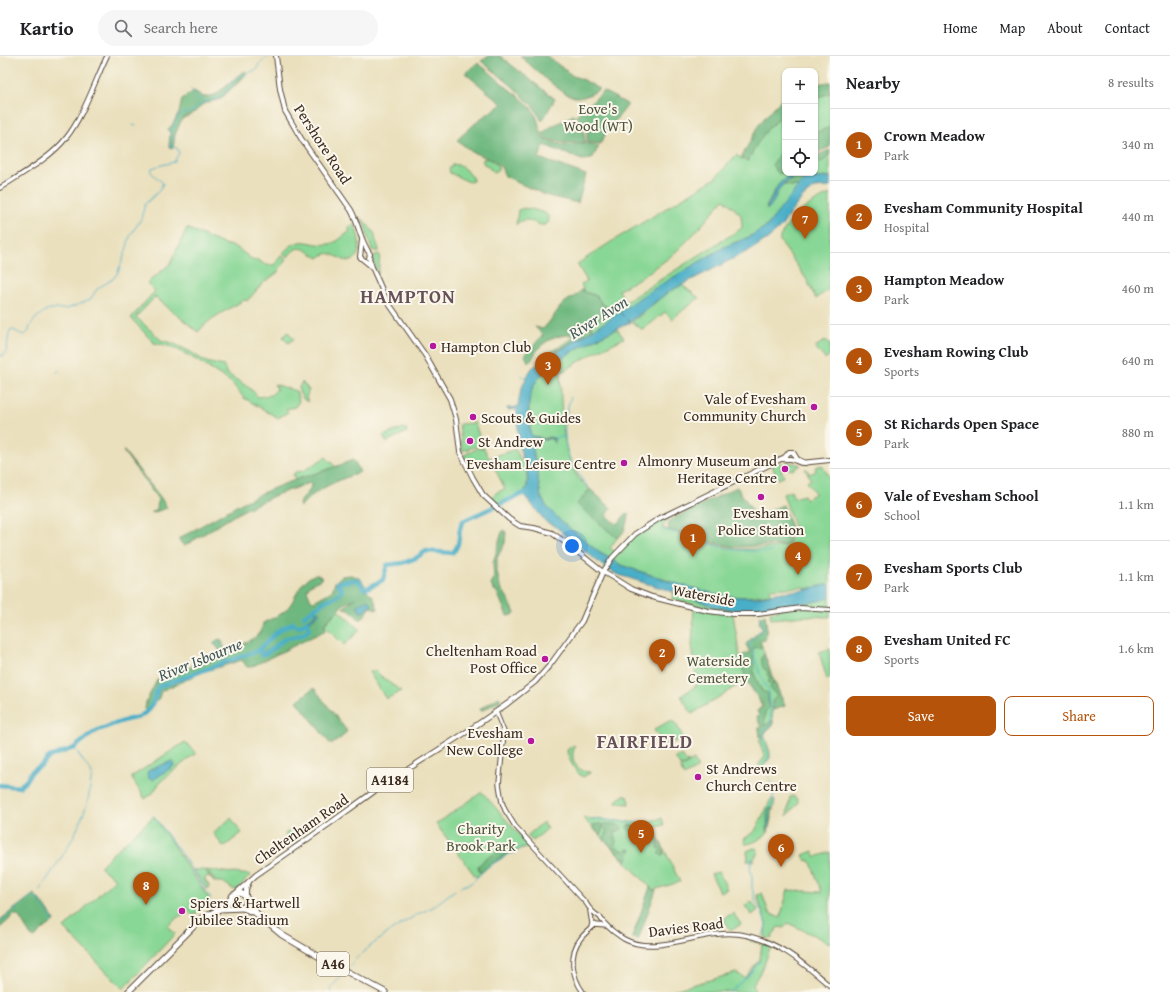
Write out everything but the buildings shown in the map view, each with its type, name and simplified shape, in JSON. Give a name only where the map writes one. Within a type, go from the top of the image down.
[{"type":"highway","points":[[236,893],[243,894],[246,898],[246,904],[240,909],[232,905],[232,896],[236,893]]},
{"type":"highway","name":"A46","points":[[246,898],[258,914],[276,930],[297,944],[385,992]]},
{"type":"highway","name":"A46","points":[[128,992],[202,918],[220,909],[231,900]]},
{"type":"highway","name":"A46","points":[[220,909],[240,909],[258,914]]},
{"type":"main road","name":"Pershore Road","points":[[276,56],[280,89],[285,111],[302,140],[351,210],[357,222],[362,240],[370,254],[372,267],[387,301],[425,355],[450,399],[456,419],[460,452],[483,495],[497,509],[520,526],[544,530],[559,537],[603,571]]},
{"type":"main road","name":"Pershore Road","points":[[362,240],[360,257],[372,267]]},
{"type":"main road","points":[[360,252],[367,250]]},
{"type":"main road","points":[[365,261],[370,258]]},
{"type":"main road","points":[[789,458],[788,453],[791,451],[797,459],[804,463]]},
{"type":"main road","points":[[789,458],[794,458],[794,455]]},
{"type":"main road","points":[[789,458],[798,463],[830,460]]},
{"type":"main road","name":"Cheltenham Road","points":[[236,893],[250,880],[394,777],[465,733],[512,701],[535,682],[572,637],[584,618],[603,571],[615,554],[635,534],[647,525],[665,516],[781,459],[789,458]]},
{"type":"main road","name":"Waterside","points":[[603,571],[631,589],[645,595],[708,611],[758,614],[802,608],[830,610]]},
{"type":"main road","name":"Cheltenham Road","points":[[246,898],[246,889],[250,880]]},
{"type":"street","points":[[0,188],[50,154],[65,140],[77,120],[107,56]]},
{"type":"street","name":"Davies Road","points":[[496,712],[504,732],[499,784],[505,810],[515,826],[586,903],[594,923]]},
{"type":"street","name":"Davies Road","points":[[590,910],[600,917],[606,926],[623,939],[637,944],[665,944],[714,934],[738,934],[755,938],[775,945],[790,954],[830,986]]},
{"type":"street","points":[[583,992],[574,971],[574,950],[580,939],[591,928],[596,915]]},
{"type":"street","points":[[594,923],[600,924],[601,920]]},
{"type":"street","points":[[594,923],[606,926]]},
{"type":"green space","points":[[489,56],[500,56],[555,99],[542,121],[534,107],[510,84],[481,61]]},
{"type":"green space","points":[[520,56],[547,56],[573,76],[582,79],[600,89],[580,98],[568,95],[561,91]]},
{"type":"green space","points":[[478,63],[524,100],[535,114],[545,140],[563,145],[586,143],[599,146],[592,159],[582,160],[544,145],[539,158],[586,175],[578,203],[548,196],[516,182],[505,176],[501,167],[493,160],[472,152],[457,140],[480,119],[502,104],[465,73]]},
{"type":"green space","points":[[245,71],[247,73],[242,79],[220,99],[203,104],[194,113],[182,119],[175,135],[173,148],[169,147],[170,133],[168,129],[179,113],[182,99],[194,91],[204,97],[215,95]]},
{"type":"green space","points":[[830,82],[830,93],[818,97],[818,84]]},
{"type":"green space","name":"Eove's Wood (WT)","points":[[603,91],[627,104],[627,106],[608,130],[600,144],[587,142],[587,129],[576,115]]},
{"type":"green space","points":[[830,93],[830,127],[818,132],[818,104],[818,97]]},
{"type":"green space","points":[[782,98],[782,116],[763,135],[748,161],[741,158],[760,123]]},
{"type":"green space","points":[[573,115],[582,127],[585,142],[564,143],[546,139],[543,133],[549,128]]},
{"type":"green space","points":[[782,116],[782,152],[780,153],[779,174],[782,172],[782,176],[788,176],[778,185],[766,207],[773,203],[774,198],[784,184],[798,186],[767,226],[749,237],[724,247],[644,295],[620,313],[592,330],[591,325],[613,311],[601,303],[597,296],[584,292],[581,284],[587,281],[577,264],[714,179],[736,155],[744,160],[773,124]],"holes":[[[724,199],[741,215],[742,228],[625,302],[619,290],[651,271],[680,248]]]},
{"type":"green space","points":[[830,127],[830,147],[818,152],[818,140],[818,132]]},
{"type":"green space","points":[[830,150],[829,155],[823,161],[818,163],[818,155]]},
{"type":"green space","points":[[782,152],[782,172],[779,174],[772,165]]},
{"type":"green space","points":[[830,153],[830,177],[808,178],[809,176],[818,176],[818,163],[826,158]]},
{"type":"green space","points":[[483,159],[489,159],[498,166],[498,171],[494,172],[483,163]]},
{"type":"green space","points":[[453,164],[461,166],[473,177],[473,181],[469,182],[450,173],[449,169]]},
{"type":"green space","points":[[809,176],[798,186],[784,184],[786,181],[790,180],[789,177]]},
{"type":"green space","points":[[830,194],[830,288],[816,299],[807,280],[780,241],[780,237],[789,223],[801,211],[815,201]]},
{"type":"green space","points":[[524,208],[545,213],[549,217],[548,222],[543,225],[524,220],[516,225],[518,210]]},
{"type":"green space","points":[[362,218],[375,234],[379,251],[372,250]]},
{"type":"green space","points":[[354,224],[359,238],[359,249],[356,258],[352,261],[347,261],[331,254],[324,255],[319,258],[299,248],[292,252],[288,257],[282,254],[289,247],[300,242],[329,244],[335,242],[350,231],[348,228]]},
{"type":"green space","points":[[187,228],[223,244],[236,247],[254,261],[256,259],[266,265],[274,265],[281,256],[286,259],[277,273],[263,283],[247,301],[244,300],[220,314],[208,322],[198,332],[155,297],[136,317],[161,340],[172,343],[189,351],[206,362],[224,366],[226,373],[251,389],[258,397],[271,395],[277,389],[274,384],[296,391],[299,401],[295,407],[286,409],[288,412],[278,418],[244,398],[231,382],[188,355],[172,347],[154,343],[131,318],[155,291],[147,283],[170,264]]},
{"type":"green space","points":[[375,255],[380,255],[378,275],[373,260]]},
{"type":"green space","points":[[682,285],[699,298],[672,319],[665,312],[643,330],[632,322],[668,292]]},
{"type":"green space","points":[[582,289],[584,292],[597,296],[601,303],[613,311],[591,324],[592,330],[542,361],[548,354],[567,342],[574,335],[561,336],[549,340],[540,347],[531,361],[528,362],[525,355],[543,335],[535,327],[543,329],[561,306]]},
{"type":"green space","points":[[617,329],[624,338],[592,354],[560,373],[562,419],[567,452],[580,480],[590,489],[578,504],[617,538],[610,548],[615,552],[611,559],[600,553],[562,522],[547,507],[541,497],[531,437],[545,440],[549,438],[555,442],[553,438],[548,437],[544,439],[531,435],[529,406],[532,389],[537,379],[546,370],[582,346]]},
{"type":"green space","points":[[288,332],[294,339],[288,343],[283,337]]},
{"type":"green space","points":[[826,340],[830,344],[830,355],[825,359],[815,347]]},
{"type":"green space","points":[[302,382],[309,390],[306,398],[309,402],[304,400],[299,392],[299,387]]},
{"type":"green space","points":[[475,423],[482,445],[462,451],[459,424]]},
{"type":"green space","points":[[406,428],[407,432],[387,443],[383,436]]},
{"type":"green space","points":[[479,448],[484,448],[489,458],[516,449],[520,460],[523,459],[527,472],[527,486],[523,494],[497,505],[490,500],[497,492],[505,489],[492,463],[487,459],[468,464],[464,455]]},
{"type":"green space","points":[[123,451],[161,498],[167,508],[152,513],[157,509],[158,499]]},
{"type":"green space","points":[[326,457],[336,467],[295,480],[293,475],[295,472],[303,471]]},
{"type":"green space","points":[[353,460],[360,472],[320,490],[306,500],[300,507],[299,504],[310,489],[311,485],[309,483],[276,495],[240,512],[184,546],[178,539],[254,497],[290,482]]},
{"type":"green space","points":[[785,461],[801,465],[792,470],[789,469]]},
{"type":"green space","points":[[781,462],[783,465],[780,467],[784,477],[778,479],[772,466]]},
{"type":"green space","points":[[822,465],[830,479],[830,584],[805,589],[804,587],[770,589],[771,594],[756,596],[740,597],[718,595],[631,569],[612,560],[635,535],[668,514],[668,519],[662,528],[687,535],[695,540],[734,549],[756,549],[787,546],[790,538],[796,532],[783,494],[791,491],[794,498],[804,495],[806,499],[815,493],[807,482],[811,479],[805,469],[807,469],[810,474],[816,471],[815,467]]},
{"type":"green space","points":[[737,487],[754,513],[758,515],[783,505],[793,533],[788,537],[788,544],[734,547],[696,539],[687,534],[670,530],[668,526],[670,520]]},
{"type":"green space","points":[[590,489],[611,508],[606,515],[612,521],[618,524],[625,515],[630,514],[623,533],[617,538],[577,504]]},
{"type":"green space","points":[[504,530],[506,532],[505,543],[497,558],[497,572],[500,586],[515,613],[507,616],[497,592],[491,585],[494,578],[493,563],[502,532]]},
{"type":"green space","points":[[316,574],[323,578],[310,585],[307,590],[311,600],[314,601],[332,591],[335,582],[342,576],[351,575],[360,578],[368,590],[367,591],[373,596],[378,609],[371,607],[362,619],[359,619],[349,609],[343,608],[355,598],[344,604],[324,624],[326,630],[251,667],[247,667],[242,660],[203,672],[161,691],[159,698],[150,711],[145,709],[146,702],[157,680],[217,657],[220,652],[213,643],[219,639],[222,640],[224,647],[228,650],[250,641],[259,634],[263,623],[278,616],[286,610],[305,581]]},
{"type":"green space","points":[[673,593],[739,612],[712,609],[672,599]]},
{"type":"green space","points":[[830,598],[830,617],[806,616],[771,619],[770,612],[778,611],[778,606],[813,602]]},
{"type":"green space","name":"Waterside Cemetery","points":[[694,608],[733,614],[740,657],[750,652],[746,644],[763,629],[759,623],[760,617],[765,615],[767,629],[765,639],[760,641],[772,676],[785,706],[772,710],[773,725],[764,735],[770,752],[770,758],[762,768],[758,765],[765,757],[759,741],[761,740],[759,728],[761,727],[757,717],[759,715],[757,711],[763,706],[746,680],[692,714],[681,696],[697,685],[692,646]]},
{"type":"green space","points":[[338,610],[360,630],[344,645],[324,625]]},
{"type":"green space","points":[[765,615],[767,631],[765,640],[760,641],[762,647],[753,648],[754,674],[762,691],[768,693],[769,708],[765,712],[764,726],[773,720],[773,725],[764,735],[760,737],[759,728],[761,727],[757,717],[759,715],[757,711],[763,706],[746,679],[739,657],[750,652],[746,644],[763,629],[760,622],[760,616]]},
{"type":"green space","points":[[830,649],[830,679],[827,680],[819,652]]},
{"type":"green space","points":[[764,654],[774,683],[768,683],[770,677],[768,676],[767,670],[764,669],[762,661]]},
{"type":"green space","points":[[374,670],[402,691],[386,699],[369,672]]},
{"type":"green space","points":[[775,683],[785,706],[773,710],[772,701],[777,696],[770,686]]},
{"type":"green space","points":[[314,688],[347,731],[341,738],[331,745],[297,701]]},
{"type":"green space","points":[[499,697],[501,700],[500,701],[481,711],[480,710],[481,708]]},
{"type":"green space","points":[[669,721],[676,724],[683,737],[667,745],[662,743],[654,730]]},
{"type":"green space","points":[[185,742],[196,753],[161,781],[152,794],[145,799],[131,777]]},
{"type":"green space","points":[[574,745],[573,760],[575,764],[581,770],[590,772],[583,777],[575,769],[567,753],[567,750]]},
{"type":"green space","points":[[682,755],[686,762],[689,762],[681,767],[675,758]]},
{"type":"green space","points":[[694,760],[698,768],[684,776],[680,768]]},
{"type":"green space","name":"Charity Brook Park","points":[[482,792],[531,848],[522,848],[515,852],[509,853],[488,866],[476,877],[436,824]]},
{"type":"green space","points":[[624,795],[627,795],[630,801],[629,804],[616,803],[617,800]]},
{"type":"green space","points":[[793,796],[798,800],[798,803],[787,816],[790,797]]},
{"type":"green space","points":[[771,799],[775,800],[768,833],[754,842],[745,844],[744,839],[755,831]]},
{"type":"green space","points":[[769,808],[772,809],[767,831],[767,813]]},
{"type":"green space","points":[[154,816],[210,900],[193,916],[188,911],[181,917],[179,916],[168,926],[175,934],[123,989],[64,928],[115,879],[100,867]]},
{"type":"green space","points":[[231,818],[242,833],[225,846],[222,845],[213,833]]},
{"type":"green space","points":[[583,818],[642,823],[662,818],[664,825],[654,828],[680,882],[653,890]]},
{"type":"green space","points":[[543,822],[547,829],[533,841],[527,836]]},
{"type":"green space","points":[[599,823],[602,825],[602,832],[600,835],[593,828],[594,824],[598,825]]},
{"type":"green space","points":[[603,824],[615,824],[622,827],[621,830],[615,832],[615,845],[624,851],[628,849],[631,850],[626,861],[604,839],[608,833],[603,827]]},
{"type":"green space","points":[[628,825],[640,827],[639,831],[635,832],[634,830],[631,832],[627,828]]},
{"type":"green space","points":[[651,827],[653,827],[664,850],[663,856],[659,853],[661,851],[658,848],[658,842],[649,832]]},
{"type":"green space","points":[[291,830],[299,842],[294,845],[291,844],[285,834]]},
{"type":"green space","points":[[638,834],[648,835],[648,840],[639,843],[635,840]]},
{"type":"green space","points":[[503,848],[507,848],[509,852],[481,872],[479,870],[478,866],[484,860]]},
{"type":"green space","points":[[754,848],[757,849],[758,852],[753,861],[747,861],[747,851]]},
{"type":"green space","points":[[813,851],[816,857],[830,852],[830,943],[788,923],[784,928],[778,927],[771,939],[765,937],[766,923],[757,895],[762,893],[769,913],[780,918],[788,890],[822,892],[810,860],[806,861],[803,855]]},
{"type":"green space","points":[[193,870],[205,870],[215,883],[208,876],[204,879],[210,887],[207,889]]},
{"type":"green space","points":[[206,870],[251,875],[237,889],[234,890],[223,882],[216,882]]},
{"type":"green space","points":[[719,872],[727,889],[720,892],[711,874]]},
{"type":"green space","points":[[650,887],[653,890],[656,890],[638,940],[632,938]]},
{"type":"green space","points":[[34,894],[45,906],[55,921],[35,938],[31,936],[18,915],[14,915],[0,928],[0,920]]},
{"type":"green space","points":[[751,901],[758,910],[752,915],[745,906]]},
{"type":"green space","points":[[733,913],[741,924],[731,931],[723,919]]},
{"type":"green space","points":[[751,939],[771,946],[763,968],[753,984],[755,992],[674,992],[673,990],[736,973],[745,978],[760,959],[762,943],[750,941]]},
{"type":"water","points":[[790,176],[791,179],[782,185],[771,205],[768,209],[766,209],[778,185]]},
{"type":"water","points":[[830,177],[830,187],[814,188],[803,197],[782,226],[770,237],[752,249],[668,292],[631,321],[631,323],[628,323],[574,351],[547,369],[538,379],[532,390],[528,412],[531,435],[543,439],[551,437],[555,439],[554,444],[551,438],[545,440],[531,438],[541,497],[547,507],[562,522],[600,553],[621,565],[668,581],[715,594],[726,596],[758,597],[782,592],[805,590],[830,584],[830,598],[761,610],[739,611],[714,607],[693,598],[616,574],[603,566],[556,527],[546,522],[523,494],[528,483],[528,478],[519,445],[517,411],[515,409],[508,410],[507,408],[518,407],[522,387],[532,368],[610,319],[644,295],[724,247],[749,237],[767,226],[804,179]]},
{"type":"water","points":[[369,600],[372,605],[361,613],[357,605]]},
{"type":"water","points":[[314,610],[319,612],[319,614],[309,622],[309,626],[302,625],[301,624],[316,614]]},
{"type":"water","points":[[172,761],[174,766],[153,780],[148,778],[147,773],[149,770]]},
{"type":"waterway","points":[[0,355],[3,356],[5,353],[11,329],[25,335],[36,318],[44,312],[50,309],[67,309],[90,300],[97,289],[114,278],[118,272],[130,236],[141,219],[145,204],[159,191],[163,183],[151,172],[152,168],[174,162],[179,153],[177,148],[170,146],[174,137],[170,131],[175,125],[177,118],[182,114],[192,112],[202,103],[220,98],[238,77],[258,69],[258,65],[269,56]]},
{"type":"waterway","points":[[190,88],[201,102]]},
{"type":"waterway","name":"River Avon","points":[[574,331],[579,339]]},
{"type":"waterway","points":[[535,361],[539,365]]},
{"type":"waterway","points":[[521,376],[526,378]]},
{"type":"waterway","points":[[565,437],[566,417],[571,397]]},
{"type":"waterway","points":[[554,438],[565,437],[567,451],[572,464],[589,488]]},
{"type":"waterway","name":"River Isbourne","points":[[304,616],[341,592],[342,589],[338,584],[339,582],[357,580],[364,588],[367,588],[383,580],[387,565],[403,563],[416,558],[426,551],[452,553],[457,546],[463,521],[529,492]]},
{"type":"waterway","points":[[662,529],[682,535],[692,540],[736,550],[772,551]]},
{"type":"waterway","points":[[761,616],[760,622],[764,629],[757,633],[748,645],[752,648],[759,671],[765,686],[769,691],[771,725],[766,730],[763,737],[769,757],[761,768],[766,772],[775,787],[772,804],[769,811],[767,830]]},
{"type":"waterway","name":"River Isbourne","points":[[0,785],[19,787],[27,780],[31,772],[42,765],[49,757],[74,748],[98,730],[139,717],[149,710],[158,687],[259,650],[278,631],[293,623],[299,627],[306,622]]},
{"type":"waterway","points":[[259,650],[262,655],[283,640],[303,634],[309,629],[308,622]]},
{"type":"waterway","points":[[39,891],[74,836],[88,800],[92,773],[74,748]]},
{"type":"waterway","points":[[154,816],[206,891]]},
{"type":"waterway","points":[[590,819],[638,823]]},
{"type":"waterway","points":[[460,887],[471,883],[488,867],[509,854],[515,853],[522,847]]},
{"type":"waterway","points":[[752,858],[750,869],[752,888],[756,902],[762,912],[766,925],[763,936]]},
{"type":"waterway","points":[[350,967],[360,955],[378,940],[406,921],[435,905],[455,890]]},
{"type":"waterway","points":[[208,894],[211,898]]},
{"type":"waterway","points":[[0,922],[33,895]]},
{"type":"waterway","points":[[35,896],[53,919],[50,922]]},
{"type":"waterway","points":[[730,992],[747,977],[760,961]]},
{"type":"waterway","points":[[332,992],[330,988],[341,977]]},
{"type":"ferry route","points":[[620,313],[631,323]]},
{"type":"place","name":"Evesham Sports Club","points":[[805,239]]},
{"type":"place","name":"Hampton Club","points":[[433,346]]},
{"type":"place","name":"Hampton Meadow","points":[[548,385]]},
{"type":"place","name":"Vale of Evesham Community Church","points":[[814,407]]},
{"type":"place","name":"Scouts & Guides","points":[[473,417]]},
{"type":"place","name":"St Andrew","points":[[470,441]]},
{"type":"place","name":"Evesham Leisure Centre","points":[[624,463]]},
{"type":"place","name":"Almonry Museum and Heritage Centre","points":[[785,469]]},
{"type":"place","name":"Evesham Police Station","points":[[761,497]]},
{"type":"place","name":"Crown Meadow","points":[[693,557]]},
{"type":"place","name":"Evesham Rowing Club","points":[[798,575]]},
{"type":"place","name":"Cheltenham Road Post Office","points":[[545,659]]},
{"type":"place","name":"Evesham Community Hospital","points":[[662,672]]},
{"type":"place","name":"Evesham New College","points":[[531,741]]},
{"type":"place","name":"St Andrews Church Centre","points":[[698,777]]},
{"type":"place","name":"St Richards Open Space","points":[[641,853]]},
{"type":"place","name":"Vale of Evesham School","points":[[781,867]]},
{"type":"place","name":"Evesham United FC","points":[[146,905]]},
{"type":"place","name":"Spiers & Hartwell Jubilee Stadium","points":[[182,911]]},
{"type":"district","name":"HAMPTON","points":[[408,296]]},
{"type":"district","name":"FAIRFIELD","points":[[645,741]]}]
